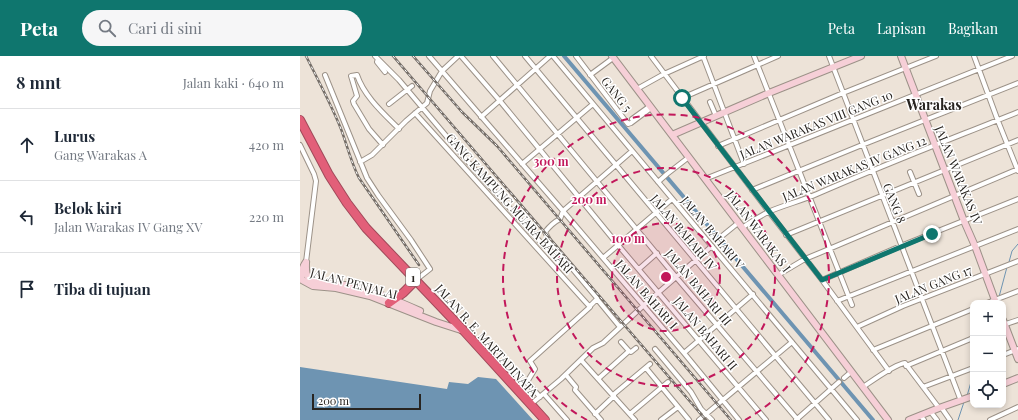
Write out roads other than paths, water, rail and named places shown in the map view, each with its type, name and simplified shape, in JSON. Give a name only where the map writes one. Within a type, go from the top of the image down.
[{"type":"highway","name":"JALAN R. E. MARTADINATA","points":[[300,120],[329,176],[346,203],[376,240],[458,328],[540,420]]},
{"type":"highway","name":"JALAN R. E. MARTADINATA","points":[[300,128],[333,191],[384,254],[414,282]]},
{"type":"highway","points":[[391,301],[403,293],[414,282]]},
{"type":"highway","name":"JALAN R. E. MARTADINATA","points":[[529,406],[545,420]]},
{"type":"street","name":"JALAN BAHARI I","points":[[429,56],[644,305],[739,420]]},
{"type":"street","points":[[360,162],[383,145],[428,103],[430,90],[442,71],[459,56]]},
{"type":"street","name":"JALAN BAHARI II","points":[[459,56],[500,101],[618,245],[766,420]]},
{"type":"street","name":"JALAN BAHARI III","points":[[493,56],[676,277],[797,420]]},
{"type":"street","name":"JALAN BAHARI IV","points":[[525,56],[615,166],[828,420]]},
{"type":"street","points":[[482,117],[550,56]]},
{"type":"street","name":"JALAN BAHARI V","points":[[553,56],[632,151],[660,180],[672,199],[857,420]]},
{"type":"street","name":"GANG 5","points":[[576,56],[628,124],[651,107]]},
{"type":"street","points":[[651,56],[700,123],[822,280],[889,371]]},
{"type":"street","points":[[637,89],[664,74],[703,56],[744,164]]},
{"type":"street","points":[[754,56],[818,222],[852,305]]},
{"type":"street","points":[[682,98],[778,56]]},
{"type":"street","name":"GANG 8","points":[[828,56],[912,271],[951,376],[967,399]]},
{"type":"street","points":[[672,135],[769,93],[861,56]]},
{"type":"street","name":"JALAN WARAKAS IV","points":[[901,56],[996,300]]},
{"type":"street","points":[[718,146],[843,93],[936,56]]},
{"type":"street","points":[[778,275],[805,259],[955,195],[1018,170],[988,96],[980,69],[974,56]]},
{"type":"street","name":"JALAN WARAKAS VIII GANG 10","points":[[705,180],[1012,56]]},
{"type":"street","points":[[590,76],[612,57]]},
{"type":"street","name":"JALAN WARAKAS I","points":[[612,57],[888,420]]},
{"type":"street","points":[[376,58],[384,72]]},
{"type":"street","name":"GANG KAMPUNG MUARA BAHARI","points":[[376,58],[407,90],[544,246],[550,242],[596,295],[597,300],[620,327]]},
{"type":"street","points":[[383,145],[369,129],[354,104],[353,101],[357,96],[351,76],[355,74],[357,75],[360,84],[399,129]]},
{"type":"street","points":[[325,75],[367,178],[430,269],[414,282]]},
{"type":"street","points":[[752,190],[1018,83]]},
{"type":"street","points":[[389,104],[412,86]]},
{"type":"street","points":[[710,102],[716,116]]},
{"type":"street","points":[[522,164],[593,104]]},
{"type":"street","name":"JALAN WARAKAS IV GANG 12","points":[[722,236],[740,225],[769,212],[1018,112]]},
{"type":"street","name":"GANG KAMPUNG MUARA BAHARI","points":[[416,113],[589,306]]},
{"type":"street","points":[[786,235],[882,197],[1018,140]]},
{"type":"street","name":"JALAN PENJALAI","points":[[300,145],[316,181],[306,262],[306,273],[312,280],[353,286],[371,291],[391,301],[458,328]]},
{"type":"street","points":[[550,242],[545,232],[555,221],[560,219],[563,211],[632,151]]},
{"type":"street","points":[[660,180],[689,157]]},
{"type":"street","points":[[910,172],[919,194]]},
{"type":"street","points":[[603,258],[672,199]]},
{"type":"street","points":[[822,280],[1018,199]]},
{"type":"street","points":[[837,301],[1018,229]]},
{"type":"street","points":[[539,250],[544,246]]},
{"type":"street","points":[[529,406],[566,375],[593,348],[602,344],[712,246]]},
{"type":"street","points":[[639,269],[657,254]]},
{"type":"street","name":"JALAN GANG 17","points":[[857,327],[922,299],[1018,261]]},
{"type":"street","points":[[996,300],[1018,291]]},
{"type":"street","points":[[684,353],[753,294]]},
{"type":"street","points":[[540,397],[527,382],[535,369],[530,361],[590,308],[589,306],[597,300]]},
{"type":"street","points":[[873,350],[970,310]]},
{"type":"street","points":[[1006,323],[1018,320]]},
{"type":"street","points":[[1006,327],[1016,349],[1018,359]]},
{"type":"street","points":[[906,366],[970,339]]},
{"type":"street","points":[[621,342],[628,351]]},
{"type":"street","points":[[701,419],[792,342]]},
{"type":"street","points":[[598,379],[628,351],[631,352],[636,348]]},
{"type":"street","points":[[655,348],[712,420]]},
{"type":"street","points":[[1006,354],[1016,349]]},
{"type":"street","points":[[581,360],[635,420]]},
{"type":"street","points":[[595,414],[650,364]]},
{"type":"street","points":[[863,387],[889,371],[902,364],[905,364],[950,420]]},
{"type":"street","points":[[646,368],[689,420]]},
{"type":"street","points":[[923,387],[970,369]]},
{"type":"street","points":[[844,378],[851,372]]},
{"type":"street","points":[[566,375],[576,387],[575,390],[601,420]]},
{"type":"street","points":[[1006,383],[1018,378]]},
{"type":"street","points":[[630,414],[668,382]]},
{"type":"street","points":[[797,420],[839,382]]},
{"type":"street","points":[[544,394],[567,420]]},
{"type":"street","points":[[910,420],[922,418],[930,411],[967,399]]},
{"type":"street","points":[[661,420],[678,407]]},
{"type":"street","points":[[990,420],[1018,407]]},
{"type":"street","points":[[930,411],[937,420]]},
{"type":"water","points":[[300,367],[447,389],[449,382],[468,384],[478,377],[496,379],[533,420],[300,420]]},
{"type":"waterway","points":[[564,56],[873,420]]},
{"type":"waterway","points":[[1009,262],[1012,251],[1018,244]]},
{"type":"waterway","points":[[999,297],[1007,267]]},
{"type":"waterway","points":[[967,396],[970,386]]},
{"type":"waterway","points":[[958,420],[964,402]]},
{"type":"railway","points":[[306,56],[337,120],[359,178],[419,265]]},
{"type":"railway","points":[[393,56],[706,420]]},
{"type":"railway","points":[[413,56],[462,112],[497,146],[731,420]]},
{"type":"district","name":"Warakas","points":[[934,104]]}]
